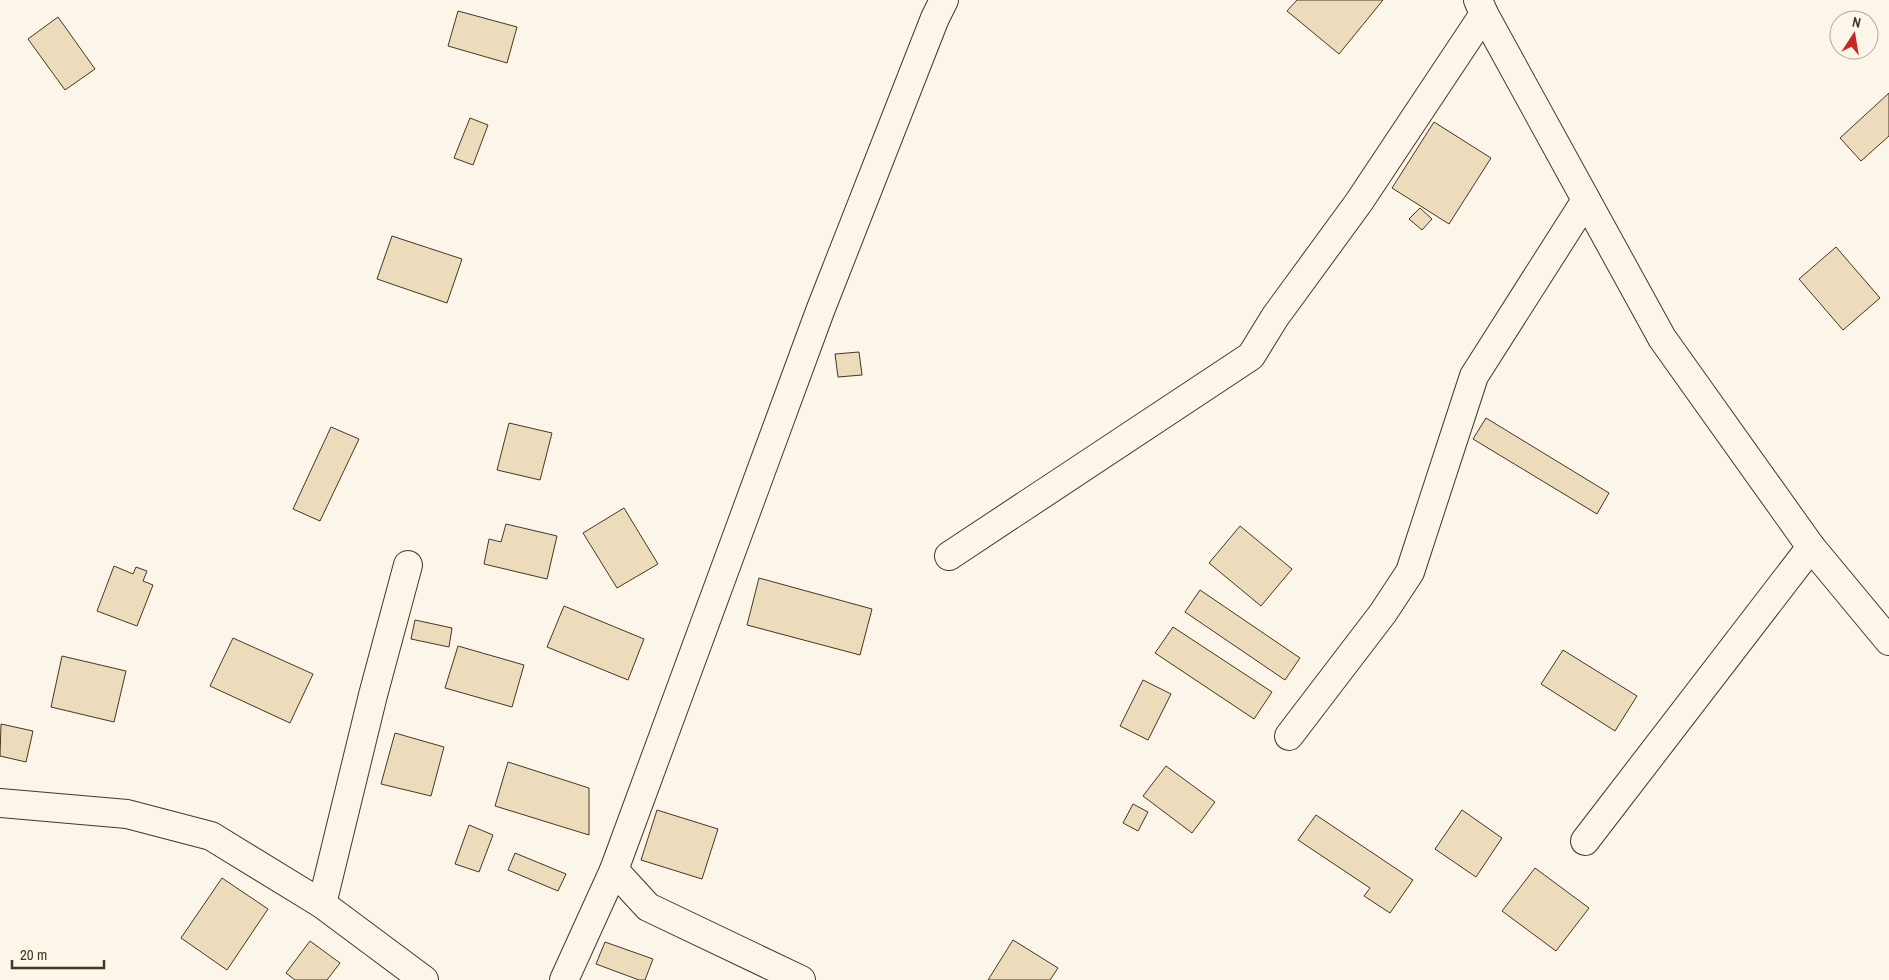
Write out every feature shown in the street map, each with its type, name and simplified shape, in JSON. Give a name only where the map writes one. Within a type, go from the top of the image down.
[{"type":"street","points":[[564,980],[614,870],[820,311],[935,18],[944,0]]},
{"type":"street","points":[[949,556],[1251,356],[1275,317],[1359,202],[1481,7],[1662,338],[1811,548],[1889,641]]},
{"type":"street","points":[[1289,736],[1383,613],[1410,572],[1474,376],[1586,200]]},
{"type":"street","points":[[1585,841],[1811,548]]},
{"type":"street","points":[[322,904],[373,694],[408,565]]},
{"type":"street","points":[[0,803],[127,814],[211,836],[322,904],[424,980]]},
{"type":"street","points":[[614,870],[648,907],[801,980]]},
{"type":"building","points":[[1297,0],[1383,0],[1339,54],[1287,11]]},
{"type":"building","points":[[458,11],[517,27],[507,63],[448,46]]},
{"type":"building","points":[[58,17],[95,69],[65,90],[28,39]]},
{"type":"building","points":[[1889,93],[1889,136],[1861,161],[1840,138]]},
{"type":"building","points":[[470,118],[488,125],[473,165],[454,158]]},
{"type":"building","points":[[1434,122],[1491,158],[1449,224],[1392,188]]},
{"type":"building","points":[[1420,208],[1432,219],[1422,230],[1409,219]]},
{"type":"building","points":[[392,236],[462,259],[447,303],[377,279]]},
{"type":"building","points":[[1836,247],[1880,298],[1843,330],[1799,279]]},
{"type":"building","points":[[859,352],[862,375],[838,377],[835,354]]},
{"type":"building","points":[[1486,418],[1609,493],[1597,514],[1473,439]]},
{"type":"building","points":[[509,423],[552,433],[540,480],[497,470]]},
{"type":"building","points":[[331,427],[359,439],[320,521],[293,509]]},
{"type":"building","points":[[624,508],[658,564],[617,588],[583,533]]},
{"type":"building","points":[[506,524],[557,536],[547,579],[484,564],[489,539],[501,542]]},
{"type":"building","points":[[1240,526],[1292,569],[1261,606],[1209,563]]},
{"type":"building","points":[[114,566],[133,574],[136,567],[147,571],[143,581],[153,585],[137,626],[97,611]]},
{"type":"building","points":[[759,578],[872,609],[860,655],[747,625]]},
{"type":"building","points":[[1200,590],[1300,658],[1285,680],[1185,612]]},
{"type":"building","points":[[564,606],[644,639],[628,680],[547,647]]},
{"type":"building","points":[[415,620],[452,628],[449,647],[411,639]]},
{"type":"building","points":[[1173,627],[1272,692],[1254,719],[1155,653]]},
{"type":"building","points":[[233,638],[313,674],[290,723],[210,686]]},
{"type":"building","points":[[458,646],[524,665],[512,707],[445,688]]},
{"type":"building","points":[[1563,650],[1637,696],[1615,731],[1541,684]]},
{"type":"building","points":[[62,656],[126,671],[114,722],[51,707]]},
{"type":"building","points":[[1143,680],[1171,694],[1148,740],[1120,726]]},
{"type":"building","points":[[1,724],[33,731],[26,762],[0,756]]},
{"type":"building","points":[[395,733],[444,747],[431,796],[381,784]]},
{"type":"building","points":[[508,762],[589,788],[589,835],[495,806]]},
{"type":"building","points":[[1166,766],[1215,802],[1192,833],[1143,796]]},
{"type":"building","points":[[1133,804],[1148,812],[1138,831],[1123,823]]},
{"type":"building","points":[[657,810],[718,829],[702,879],[641,860]]},
{"type":"building","points":[[1462,810],[1502,838],[1476,877],[1435,849]]},
{"type":"building","points":[[1316,815],[1413,880],[1390,913],[1364,896],[1370,888],[1298,840]]},
{"type":"building","points":[[469,825],[493,835],[479,872],[455,864]]},
{"type":"building","points":[[515,853],[566,874],[558,891],[508,870]]},
{"type":"building","points":[[1535,868],[1589,908],[1556,951],[1502,911]]},
{"type":"building","points":[[222,878],[268,909],[227,970],[181,938]]},
{"type":"building","points":[[1013,940],[1058,968],[1050,980],[988,980]]},
{"type":"building","points":[[310,941],[340,963],[327,980],[295,980],[286,973]]},
{"type":"building","points":[[605,942],[653,959],[645,980],[639,980],[596,964]]}]
